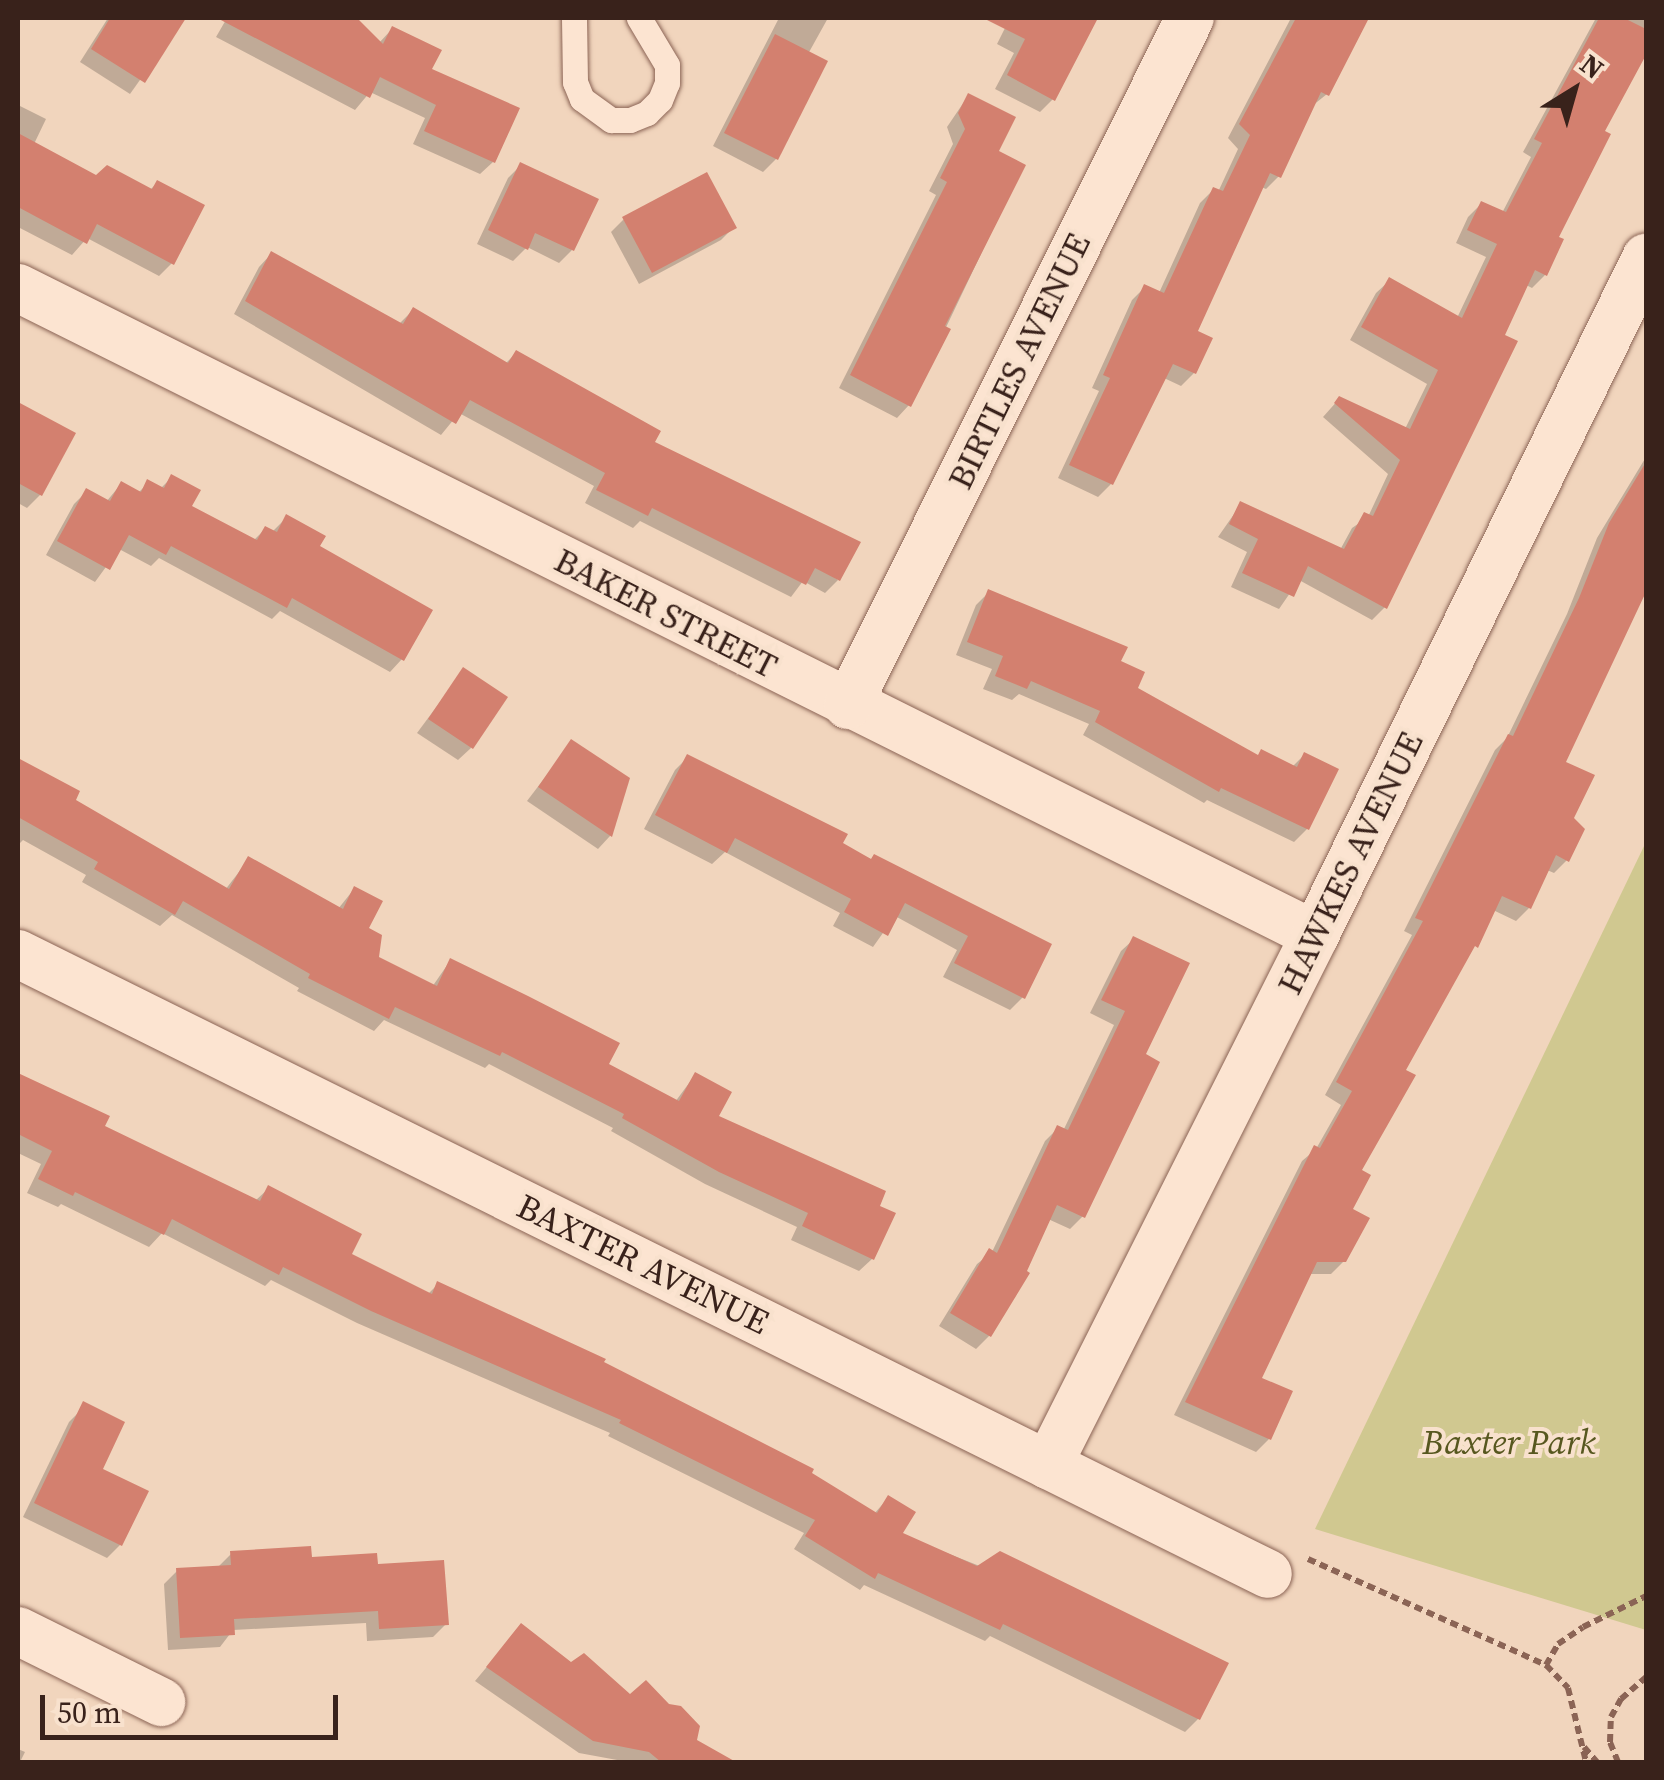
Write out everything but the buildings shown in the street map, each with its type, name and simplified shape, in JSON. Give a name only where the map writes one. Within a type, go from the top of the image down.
[{"type":"street","name":"BIRTLES AVENUE","points":[[848,705],[1190,18]]},
{"type":"street","name":"HAWKES AVENUE","points":[[1048,1465],[1315,935],[1646,258]]},
{"type":"street","name":"BAKER STREET","points":[[18,288],[1315,935]]},
{"type":"street","name":"BAXTER AVENUE","points":[[18,954],[1268,1574]]},
{"type":"street","points":[[18,1631],[161,1702]]},
{"type":"lane","points":[[574,18],[575,82],[582,99],[611,120],[630,120],[647,113],[660,100],[667,83],[667,65],[639,18]]},
{"type":"path","points":[[1268,1574],[1297,1553],[1546,1665],[1568,1688],[1586,1762]]},
{"type":"path","points":[[1546,1665],[1558,1644],[1582,1626],[1646,1596]]},
{"type":"path","points":[[1618,1762],[1610,1742],[1612,1717],[1638,1680],[1646,1677]]},
{"type":"path","points":[[1583,1746],[1597,1762]]},
{"type":"green space","name":"Baxter Park","points":[[1646,842],[1646,1630],[1315,1529]]}]
